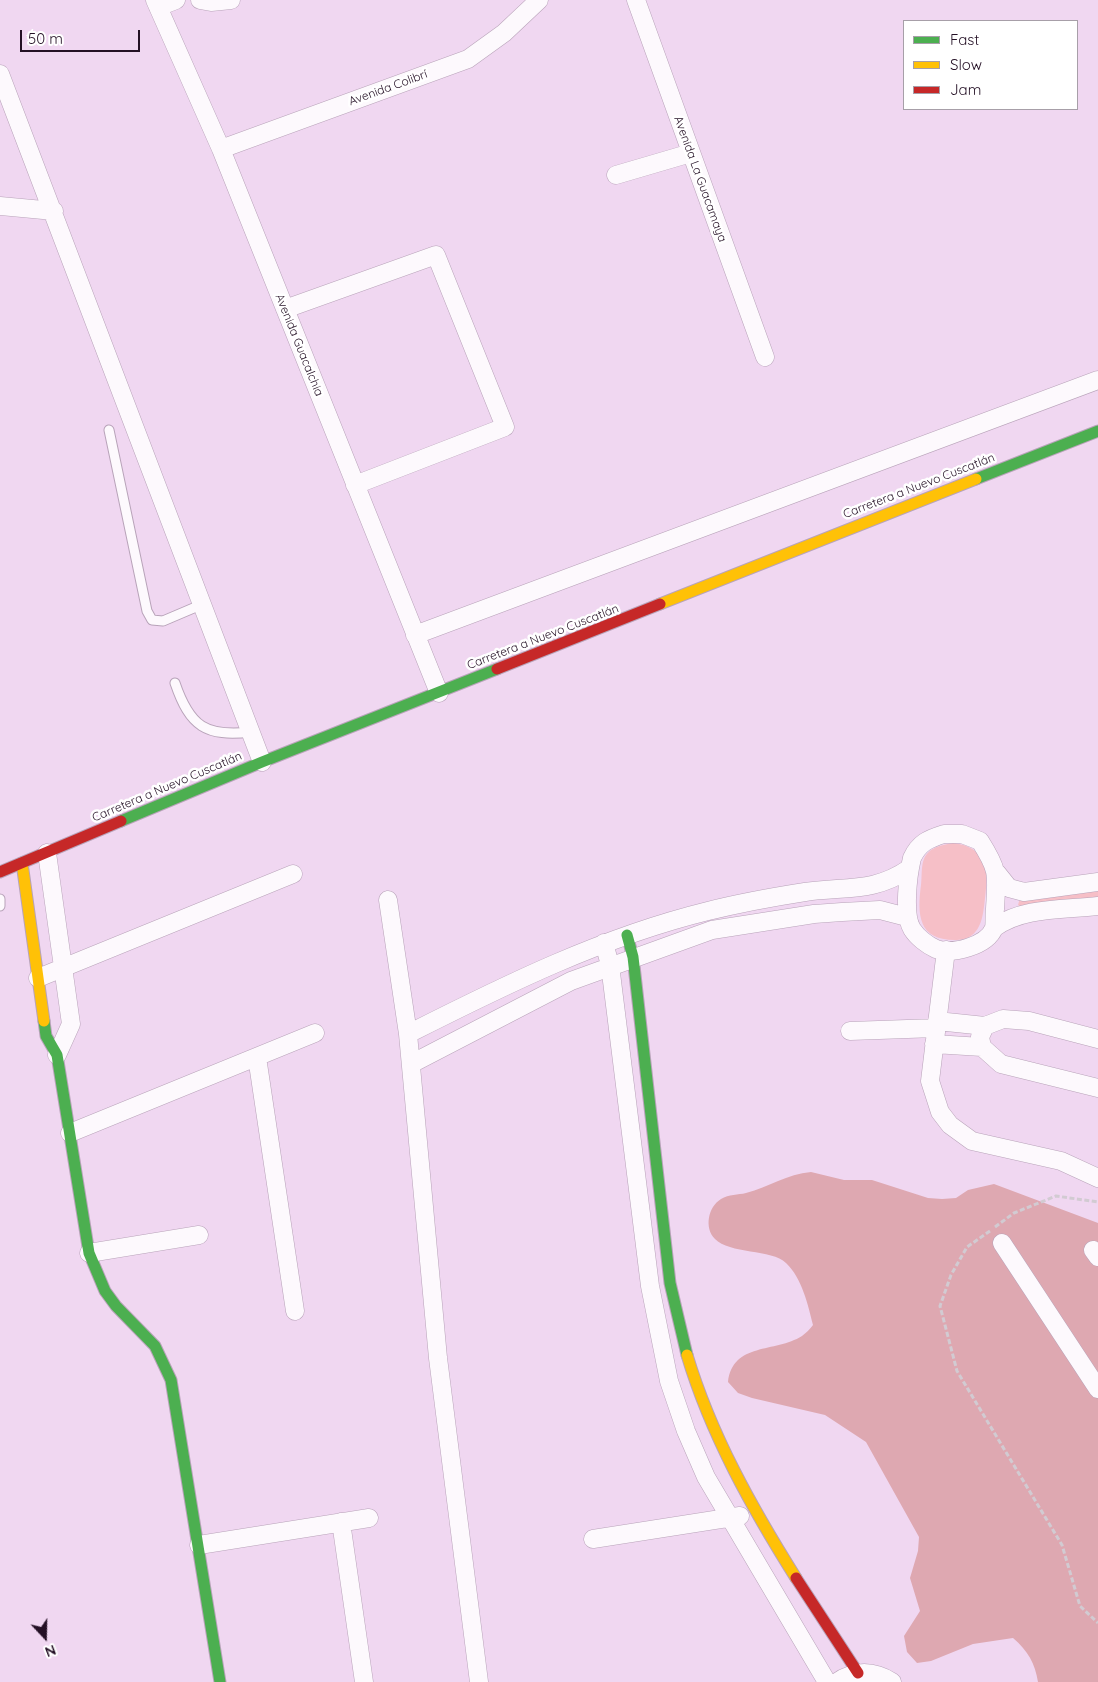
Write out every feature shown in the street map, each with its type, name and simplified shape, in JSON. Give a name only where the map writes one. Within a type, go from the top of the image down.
[{"type":"street","points":[[156,3],[176,0]]},
{"type":"street","points":[[200,0],[231,0]]},
{"type":"street","name":"Avenida Colibrí","points":[[221,149],[468,59],[504,33],[539,0]]},
{"type":"street","name":"Avenida La Guacamaya","points":[[636,0],[765,357]]},
{"type":"street","name":"Avenida Guacalchia","points":[[156,3],[221,149],[439,693]]},
{"type":"street","points":[[1,73],[204,604],[262,762]]},
{"type":"street","points":[[616,175],[691,153]]},
{"type":"street","points":[[0,206],[54,211]]},
{"type":"street","points":[[285,309],[436,255],[505,427],[355,485]]},
{"type":"street","points":[[415,635],[1098,380]]},
{"type":"street","name":"Carretera a Nuevo Cuscatlán","points":[[0,872],[262,762],[1098,431]]},
{"type":"street","points":[[1098,882],[1024,892],[1010,888],[997,874],[980,841],[962,834],[944,834],[926,839],[916,849],[910,868],[907,917],[918,937],[936,949],[946,950],[977,943],[986,938],[1005,919],[1024,914],[1098,906]]},
{"type":"street","points":[[47,853],[71,1024],[57,1054]]},
{"type":"street","points":[[22,863],[46,1036],[57,1054],[90,1253],[104,1291],[155,1346],[171,1380],[220,1682]]},
{"type":"street","points":[[408,1034],[524,976],[627,935],[708,911],[806,892],[874,886],[894,879],[910,868]]},
{"type":"street","points":[[38,978],[293,874]]},
{"type":"street","points":[[994,928],[997,874]]},
{"type":"street","points":[[388,900],[412,1064],[438,1358],[479,1682]]},
{"type":"street","points":[[412,1064],[536,998],[610,965],[712,930],[766,920],[814,914],[880,910],[907,917]]},
{"type":"street","points":[[627,935],[633,957],[651,1131],[678,1323],[692,1372],[710,1421],[740,1483],[858,1673]]},
{"type":"street","points":[[604,943],[610,965],[641,1220],[657,1328],[669,1381],[686,1431],[706,1477],[827,1682]]},
{"type":"street","points":[[946,950],[930,1081],[940,1112],[950,1125],[972,1141],[1060,1161],[1098,1178]]},
{"type":"street","points":[[850,1031],[936,1031],[985,1026],[1003,1019],[1029,1021],[1098,1038]]},
{"type":"street","points":[[982,1046],[980,1036],[985,1026]]},
{"type":"street","points":[[936,1031],[982,1046],[1001,1064],[1098,1088]]},
{"type":"street","points":[[70,1133],[315,1033]]},
{"type":"street","points":[[257,1056],[295,1311]]},
{"type":"street","points":[[90,1253],[199,1235]]},
{"type":"street","points":[[1002,1243],[1098,1389]]},
{"type":"street","points":[[592,1539],[758,1513]]},
{"type":"street","points":[[199,1545],[369,1518]]},
{"type":"street","points":[[342,1522],[364,1682]]},
{"type":"street","points":[[837,1682],[858,1673],[880,1676],[892,1682]]},
{"type":"lane","points":[[109,430],[147,611],[152,620],[163,621],[204,604]]},
{"type":"lane","points":[[176,683],[180,697],[198,723],[209,731],[226,734],[251,732]]},
{"type":"lane","points":[[0,899],[0,906]]},
{"type":"path","points":[[1098,1202],[1056,1196],[1014,1213],[967,1247],[951,1275],[940,1306],[957,1371],[1062,1546],[1080,1606],[1098,1623]]},
{"type":"shaded area","points":[[953,843],[973,849],[979,855],[986,869],[986,888],[982,919],[971,936],[957,940],[934,936],[927,931],[920,916],[919,906],[922,868],[926,855],[932,849]]},
{"type":"shaded area","points":[[1098,888],[1098,897],[1021,907],[1018,905],[1020,898]]},
{"type":"shaded area","points":[[811,1172],[844,1180],[872,1180],[928,1198],[942,1199],[956,1198],[968,1190],[994,1184],[1098,1223],[1098,1682],[1038,1682],[1030,1658],[1013,1638],[973,1644],[931,1661],[917,1663],[907,1652],[904,1636],[920,1611],[910,1578],[918,1551],[919,1537],[866,1442],[825,1415],[752,1398],[738,1393],[728,1382],[732,1369],[738,1360],[746,1354],[791,1341],[802,1336],[813,1325],[800,1284],[792,1269],[780,1259],[771,1255],[721,1244],[715,1239],[709,1229],[710,1212],[724,1197],[746,1193],[794,1175]]},
{"type":"traffic: fast","points":[[976,479],[1098,431]]},
{"type":"traffic: fast","points":[[121,821],[262,762],[497,669]]},
{"type":"traffic: fast","points":[[627,935],[633,957],[670,1283],[687,1355]]},
{"type":"traffic: fast","points":[[44,1021],[46,1036],[57,1055],[89,1253],[105,1291],[116,1306],[155,1346],[171,1380],[220,1682]]},
{"type":"traffic: slow","points":[[660,604],[976,479]]},
{"type":"traffic: slow","points":[[22,863],[44,1021]]},
{"type":"traffic: slow","points":[[687,1355],[720,1442],[764,1525],[796,1578]]},
{"type":"traffic: jam","points":[[497,669],[660,604]]},
{"type":"traffic: jam","points":[[0,872],[121,821]]},
{"type":"traffic: jam","points":[[796,1578],[858,1673]]}]
